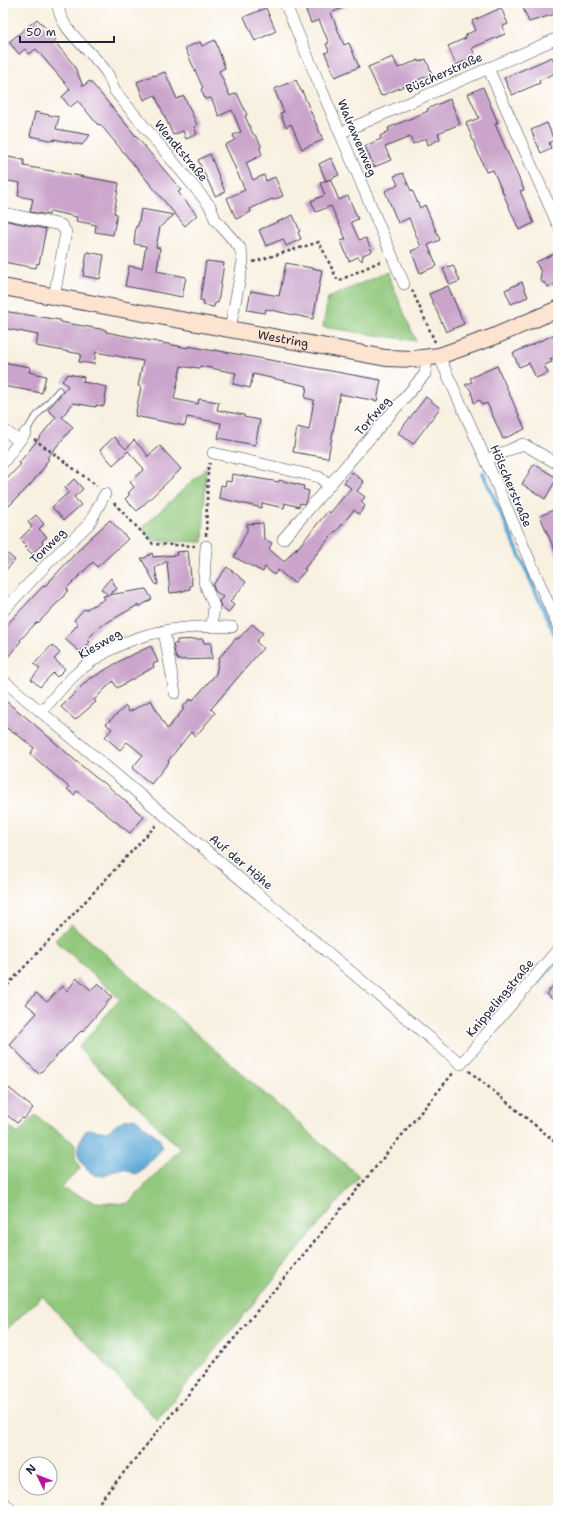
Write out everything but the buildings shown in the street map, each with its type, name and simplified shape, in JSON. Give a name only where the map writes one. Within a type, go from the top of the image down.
[{"type":"main road","name":"Westring","points":[[3,287],[386,358],[414,360],[433,357],[493,337],[558,309]]},
{"type":"street","name":"Wendtstraße","points":[[58,3],[58,11],[62,22],[106,73],[114,90],[210,206],[215,219],[240,248],[242,261],[230,329]]},
{"type":"street","name":"Walrawenweg","points":[[285,3],[404,284]]},
{"type":"street","name":"Büscherstraße","points":[[340,133],[558,38]]},
{"type":"street","points":[[488,68],[558,225]]},
{"type":"street","points":[[3,213],[61,225],[66,232],[54,297]]},
{"type":"street","name":"Hölscherstraße","points":[[433,357],[486,460],[558,626]]},
{"type":"street","name":"Torfweg","points":[[283,539],[425,374],[433,357]]},
{"type":"street","points":[[3,429],[23,437],[3,463]]},
{"type":"street","points":[[486,460],[523,444],[558,464]]},
{"type":"street","points":[[213,453],[319,477],[329,486]]},
{"type":"street","name":"Tonweg","points":[[3,611],[49,562],[88,524],[105,494]]},
{"type":"street","points":[[206,546],[204,582],[214,606],[212,626]]},
{"type":"street","name":"Kiesweg","points":[[41,712],[76,674],[96,658],[122,644],[164,630],[212,626],[232,627]]},
{"type":"street","points":[[164,630],[175,693]]},
{"type":"street","name":"Auf der Höhe","points":[[3,680],[461,1064]]},
{"type":"street","name":"Knippelingstraße","points":[[461,1064],[558,949]]},
{"type":"street","points":[[3,1501],[12,1511]]},
{"type":"lane","points":[[23,437],[33,420],[58,390]]},
{"type":"path","points":[[242,261],[255,262],[319,242],[338,281],[392,256]]},
{"type":"path","points":[[404,284],[412,289],[435,342],[433,357]]},
{"type":"path","points":[[23,437],[95,484],[153,544],[206,546],[208,469],[213,453]]},
{"type":"path","points":[[3,990],[165,815]]},
{"type":"path","points":[[92,1511],[461,1064],[558,1144]]},
{"type":"green space","points":[[387,272],[416,341],[323,327],[328,298]]},
{"type":"green space","points":[[206,468],[203,542],[154,541],[142,528]]},
{"type":"green space","points":[[71,924],[359,1176],[157,1420],[42,1296],[3,1333],[3,1121],[18,1134],[35,1115],[75,1144],[75,1158],[80,1169],[61,1188],[95,1202],[127,1204],[180,1149],[78,1048],[120,999],[55,940]]},
{"type":"water","points":[[135,1118],[160,1139],[162,1149],[137,1175],[122,1169],[99,1176],[91,1173],[81,1162],[78,1153],[79,1144],[87,1129],[107,1132],[123,1120]]},
{"type":"waterway","points":[[483,473],[558,642]]},
{"type":"waterway","points":[[539,982],[558,959]]}]
